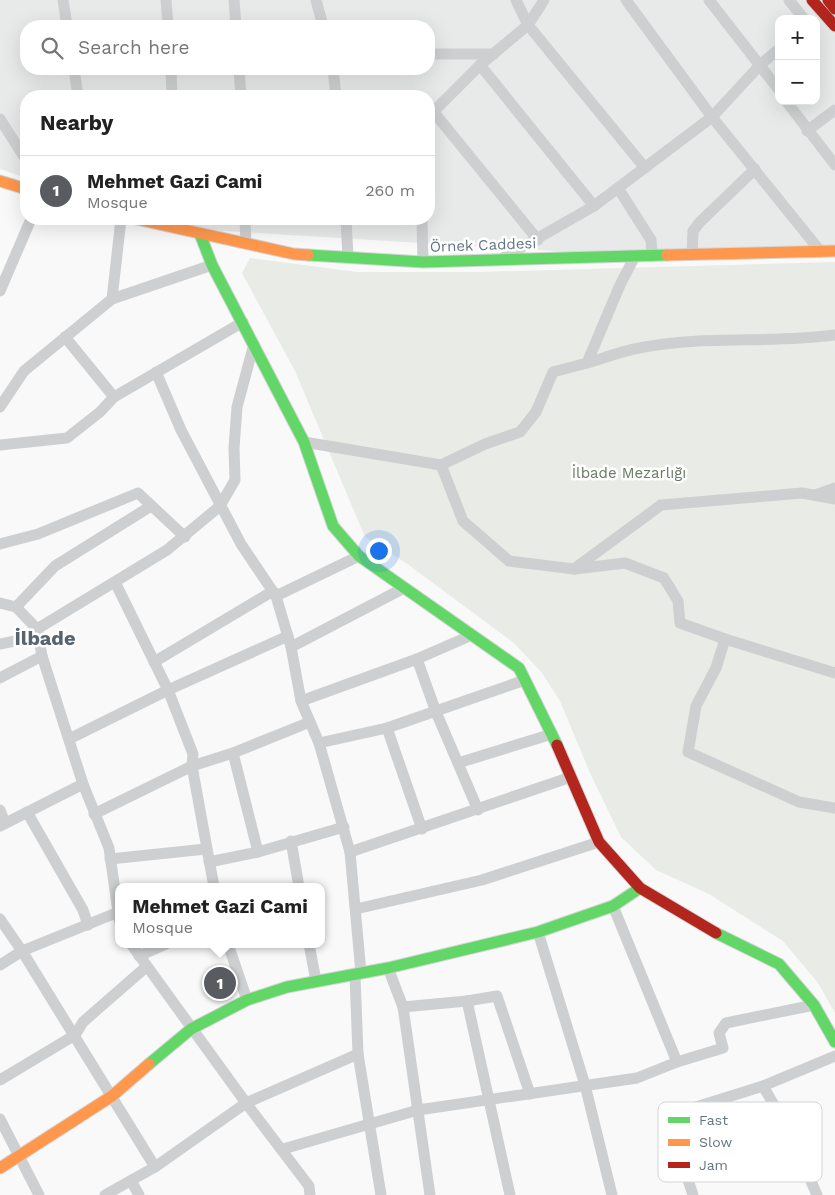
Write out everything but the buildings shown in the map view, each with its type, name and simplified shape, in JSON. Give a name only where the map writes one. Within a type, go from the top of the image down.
[{"type":"street","points":[[63,0],[66,20]]},
{"type":"street","points":[[166,0],[168,20]]},
{"type":"street","points":[[234,0],[236,20]]},
{"type":"street","points":[[316,0],[321,20]]},
{"type":"street","points":[[516,0],[528,25],[645,168]]},
{"type":"street","points":[[435,108],[480,65],[528,25],[544,0]]},
{"type":"street","points":[[626,0],[712,117],[822,252]]},
{"type":"street","points":[[709,0],[775,84]]},
{"type":"street","points":[[789,0],[801,15]]},
{"type":"street","points":[[812,0],[835,26]]},
{"type":"street","points":[[828,0],[835,8]]},
{"type":"street","points":[[817,15],[822,11]]},
{"type":"street","points":[[501,260],[594,206],[645,168],[712,117],[761,64],[775,52]]},
{"type":"street","points":[[435,54],[494,54]]},
{"type":"street","points":[[480,65],[594,206]]},
{"type":"street","points":[[75,75],[77,90]]},
{"type":"street","points":[[171,75],[172,90]]},
{"type":"street","points":[[239,75],[241,90]]},
{"type":"street","points":[[334,75],[335,90]]},
{"type":"street","points":[[789,105],[835,165]]},
{"type":"street","points":[[807,131],[835,110]]},
{"type":"street","points":[[0,119],[20,151]]},
{"type":"street","points":[[435,119],[538,240]]},
{"type":"street","points":[[692,255],[693,231],[755,169]]},
{"type":"street","points":[[0,181],[20,187]]},
{"type":"street","points":[[618,188],[651,240],[652,256]]},
{"type":"street","points":[[0,291],[28,225]]},
{"type":"street","points":[[112,299],[119,225]]},
{"type":"street","name":"Örnek Caddesi","points":[[178,225],[200,234],[294,254],[422,262],[835,251]]},
{"type":"street","points":[[245,225],[246,244]]},
{"type":"street","points":[[346,225],[348,257]]},
{"type":"street","points":[[422,225],[422,262]]},
{"type":"street","points":[[200,234],[212,266],[244,322],[304,442],[334,526],[358,556],[519,668],[552,734],[599,842],[640,888],[726,940],[779,964],[814,1005],[835,1042]]},
{"type":"street","points":[[587,363],[635,256]]},
{"type":"street","points":[[0,407],[24,370],[112,299],[212,266]]},
{"type":"street","points":[[0,445],[67,438],[100,412],[114,396],[244,322]]},
{"type":"street","points":[[304,442],[441,465],[520,432],[536,412],[553,372],[639,348],[700,341],[811,338],[835,335]]},
{"type":"street","points":[[65,338],[114,396]]},
{"type":"street","points":[[0,644],[38,632],[185,538],[220,506],[235,480],[234,448],[237,407],[254,344]]},
{"type":"street","points":[[156,372],[181,430],[220,506],[241,544],[275,594],[290,641],[301,701],[319,743],[344,827],[350,852],[356,909],[358,1054],[381,1195]]},
{"type":"street","points":[[441,465],[463,521],[509,561],[574,569],[625,563],[664,578],[678,602],[680,623],[835,673]]},
{"type":"street","points":[[814,495],[835,488]]},
{"type":"street","points":[[0,544],[38,534],[138,493],[185,538]]},
{"type":"street","points":[[574,569],[661,505],[802,494],[835,498]]},
{"type":"street","points":[[16,607],[55,566],[151,506]]},
{"type":"street","points":[[154,662],[275,594],[358,556]]},
{"type":"street","points":[[115,582],[168,690],[193,754],[192,766],[213,883]]},
{"type":"street","points":[[69,739],[168,690],[290,641],[404,588]]},
{"type":"street","points":[[0,603],[16,607],[38,632],[42,656],[83,784],[109,848],[115,895]]},
{"type":"street","points":[[301,701],[417,659],[472,635]]},
{"type":"street","points":[[726,639],[716,668],[696,706],[688,752],[799,802],[835,808]]},
{"type":"street","points":[[0,678],[42,656]]},
{"type":"street","points":[[417,659],[436,712],[478,810]]},
{"type":"street","points":[[319,743],[387,728],[525,680]]},
{"type":"street","points":[[94,814],[192,766],[233,753],[310,722]]},
{"type":"street","points":[[387,728],[422,829]]},
{"type":"street","points":[[458,763],[552,734]]},
{"type":"street","points":[[233,753],[258,852]]},
{"type":"street","points":[[350,852],[478,810],[570,777]]},
{"type":"street","points":[[0,810],[3,825],[83,784]]},
{"type":"street","points":[[27,812],[83,910],[88,925]]},
{"type":"street","points":[[209,862],[258,852],[344,827]]},
{"type":"street","points":[[291,841],[298,883]]},
{"type":"street","points":[[356,909],[482,880],[599,842]]},
{"type":"street","points":[[110,859],[206,849]]},
{"type":"street","points":[[0,1168],[112,1096],[192,1029],[247,1000],[287,987],[388,968],[538,932],[614,906],[640,888]]},
{"type":"street","points":[[614,906],[677,1062]]},
{"type":"street","points":[[0,965],[22,951],[88,925],[115,917]]},
{"type":"street","points":[[0,919],[22,951],[155,1167]]},
{"type":"street","points":[[538,932],[585,1085],[612,1195]]},
{"type":"street","points":[[134,948],[246,1103],[283,1149],[309,1186],[310,1195]]},
{"type":"street","points":[[139,956],[157,948]]},
{"type":"street","points":[[229,948],[247,1000]]},
{"type":"street","points":[[310,948],[316,981]]},
{"type":"street","points":[[0,1080],[75,1036],[83,1022],[146,967]]},
{"type":"street","points":[[388,968],[403,1007],[430,1195]]},
{"type":"street","points":[[403,1007],[497,996],[530,1094]]},
{"type":"street","points":[[467,1001],[510,1195]]},
{"type":"street","points":[[283,1149],[369,1126],[418,1110],[637,1078],[677,1062],[723,1048],[719,1033],[726,1023],[814,1005]]},
{"type":"street","points":[[106,1195],[132,1182],[155,1167],[246,1103],[358,1054]]},
{"type":"street","points":[[711,1102],[763,1086],[835,1056]]},
{"type":"street","points":[[763,1086],[772,1102]]},
{"type":"street","points":[[0,1119],[18,1157],[40,1195]]},
{"type":"street","points":[[132,1182],[138,1195]]},
{"type":"street","points":[[688,1182],[693,1195]]},
{"type":"street","points":[[811,1182],[817,1195]]},
{"type":"shaded area","points":[[0,0],[835,0],[835,245],[635,256],[175,228],[166,225],[435,225],[435,90],[20,90],[20,176],[0,169]]},
{"type":"green space","name":"İlbade Mezarlığı","points":[[250,258],[357,272],[477,272],[835,262],[835,1013],[818,983],[783,941],[709,894],[656,870],[621,837],[590,773],[560,701],[542,673],[514,643],[406,563],[365,537],[295,371],[242,273]]},
{"type":"traffic: fast","points":[[200,234],[212,265],[304,442],[333,526],[359,556],[519,668],[557,745]]},
{"type":"traffic: fast","points":[[308,255],[423,262],[667,255]]},
{"type":"traffic: fast","points":[[149,1064],[191,1029],[247,1000],[287,987],[388,968],[538,932],[613,906],[640,888]]},
{"type":"traffic: fast","points":[[716,933],[779,964],[814,1005],[835,1042]]},
{"type":"traffic: slow","points":[[0,181],[20,187]]},
{"type":"traffic: slow","points":[[163,225],[294,254],[308,255]]},
{"type":"traffic: slow","points":[[667,255],[835,251]]},
{"type":"traffic: slow","points":[[0,1168],[112,1096],[149,1064]]},
{"type":"traffic: jam","points":[[812,0],[835,26]]},
{"type":"traffic: jam","points":[[828,0],[835,9]]},
{"type":"traffic: jam","points":[[557,745],[599,842],[640,888],[716,933]]},
{"type":"place","name":"Mehmet Gazi Cami","points":[[220,983]]},
{"type":"district","name":"İlbade","points":[[45,638]]}]
